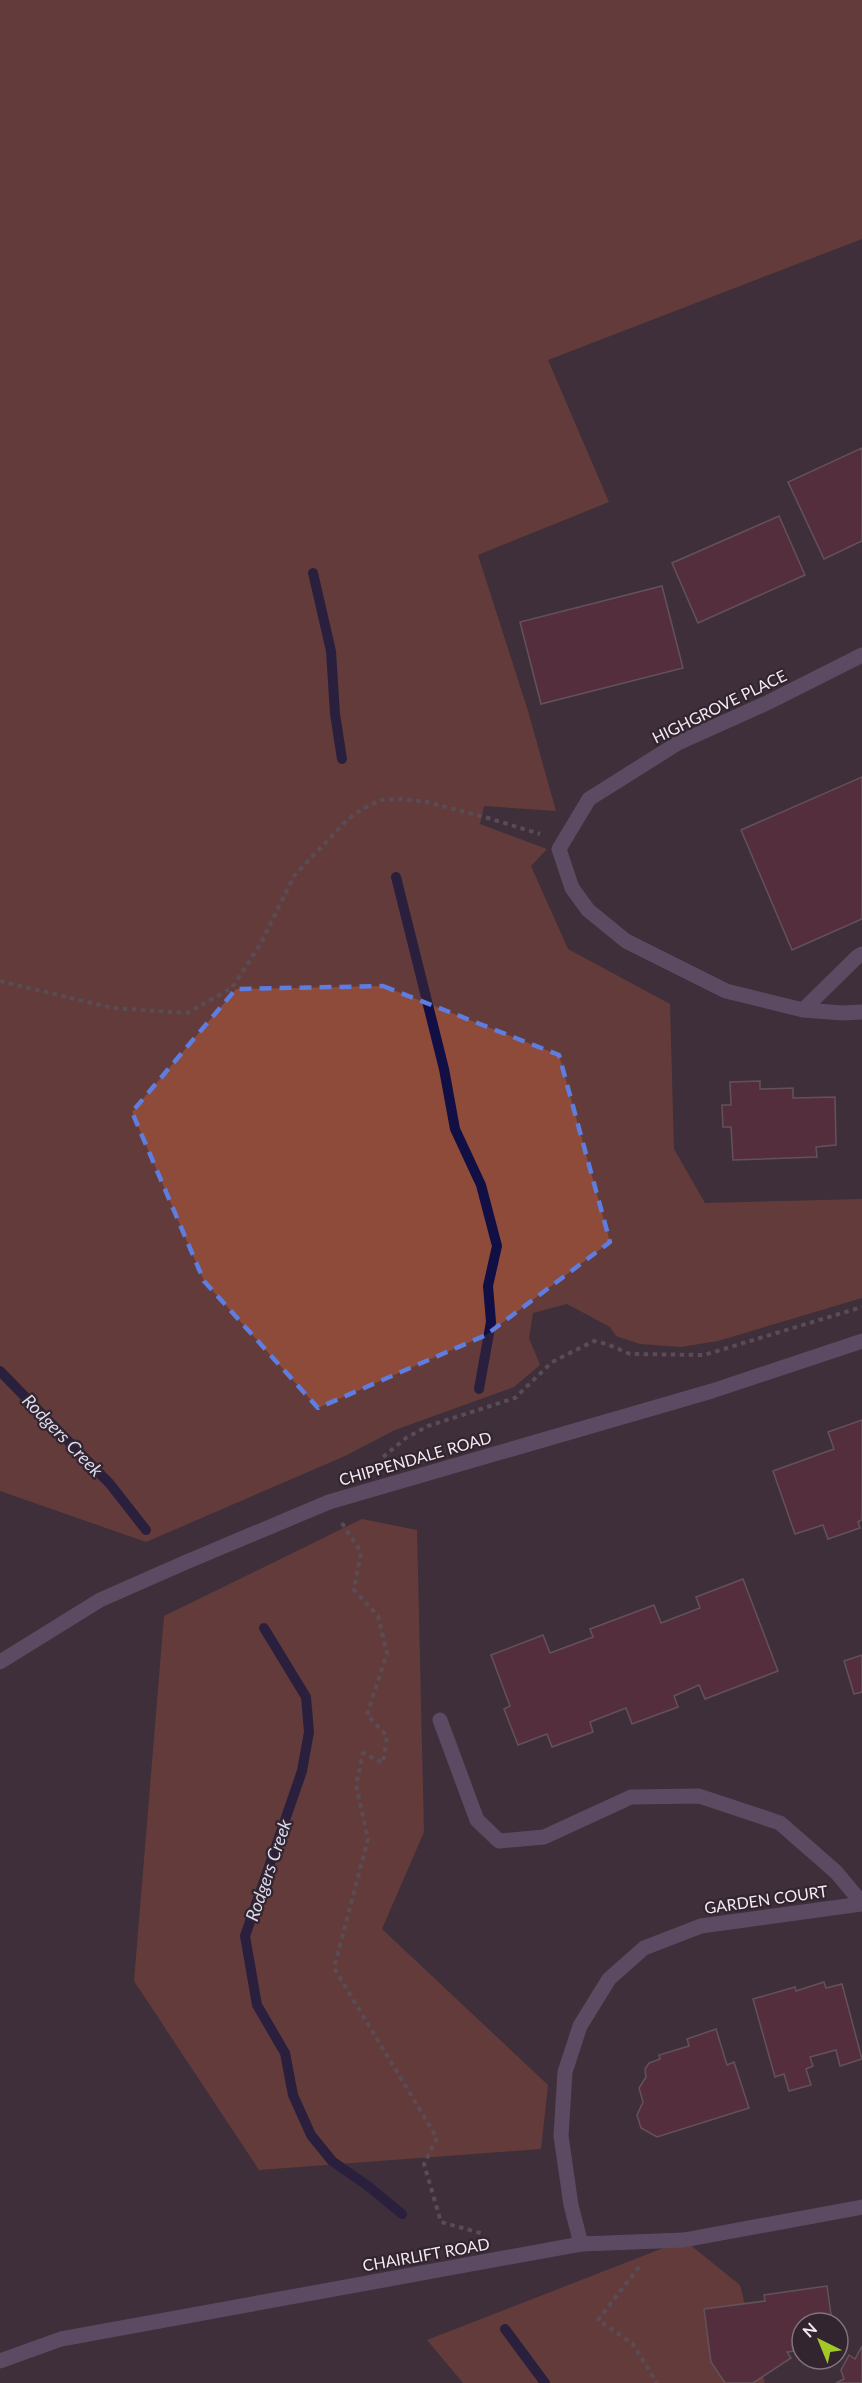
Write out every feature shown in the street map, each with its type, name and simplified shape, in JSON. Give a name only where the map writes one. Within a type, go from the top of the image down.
[{"type":"street","name":"HIGHGROVE PLACE","points":[[559,849],[589,799],[678,743],[769,702],[862,655]]},
{"type":"street","points":[[559,849],[572,888],[588,910],[626,941],[726,991],[803,1010],[862,1012]]},
{"type":"street","points":[[803,1010],[862,954]]},
{"type":"street","name":"CHIPPENDALE ROAD","points":[[0,1662],[100,1600],[329,1502],[712,1391],[862,1341]]},
{"type":"street","points":[[440,1720],[477,1820],[499,1841],[544,1837],[631,1797],[699,1796],[780,1824],[836,1872],[862,1904]]},
{"type":"street","name":"GARDEN COURT","points":[[581,2244],[571,2205],[561,2136],[565,2072],[580,2026],[609,1979],[644,1948],[701,1926],[862,1904]]},
{"type":"street","name":"CHAIRLIFT ROAD","points":[[0,2361],[61,2339],[581,2244],[684,2240],[862,2207]]},
{"type":"path","points":[[0,981],[113,1008],[187,1013],[232,988],[261,943],[294,876],[347,820],[381,800],[400,799],[426,802],[488,818],[541,834],[559,849]]},
{"type":"path","points":[[329,1502],[361,1552],[354,1590],[378,1616],[387,1653],[368,1715],[387,1736],[383,1763],[363,1753],[356,1785],[368,1839],[334,1968],[437,2138],[424,2164],[441,2222],[493,2236]]},
{"type":"path","points":[[634,2242],[639,2269],[598,2320],[633,2344],[657,2383]]},
{"type":"highlighted area","points":[[383,986],[559,1055],[610,1242],[486,1335],[318,1408],[204,1281],[132,1112],[236,989]]},
{"type":"shaded area","points":[[0,0],[862,0],[862,239],[548,360],[609,502],[478,555],[528,711],[556,811],[484,806],[480,824],[547,849],[531,866],[568,949],[670,1004],[674,1149],[705,1203],[862,1199],[862,1298],[718,1341],[681,1347],[640,1344],[616,1336],[610,1327],[567,1304],[533,1313],[529,1338],[540,1365],[514,1387],[395,1430],[345,1456],[146,1542],[0,1491]]},
{"type":"shaded area","points":[[362,1519],[417,1530],[424,1832],[382,1929],[548,2085],[541,2149],[259,2170],[134,1981],[164,1616]]},
{"type":"shaded area","points":[[684,2240],[740,2285],[765,2383],[463,2383],[427,2340]]},
{"type":"building","points":[[862,448],[862,541],[824,559],[788,482]]},
{"type":"building","points":[[779,516],[805,575],[698,623],[672,563]]},
{"type":"building","points":[[662,586],[683,668],[541,704],[520,622]]},
{"type":"building","points":[[862,777],[862,919],[792,950],[741,830]]},
{"type":"building","points":[[760,1081],[760,1089],[793,1088],[793,1098],[835,1097],[836,1145],[816,1147],[817,1157],[733,1160],[731,1127],[723,1127],[722,1105],[731,1105],[730,1082]]},
{"type":"building","points":[[862,1420],[862,1520],[858,1522],[860,1528],[828,1539],[823,1525],[795,1534],[773,1471],[834,1449],[828,1432]]},
{"type":"building","points":[[743,1579],[778,1671],[705,1699],[699,1685],[674,1696],[678,1707],[632,1724],[626,1708],[590,1722],[593,1732],[552,1747],[547,1734],[518,1745],[504,1709],[510,1706],[491,1655],[543,1635],[550,1653],[593,1637],[590,1629],[654,1605],[661,1623],[700,1608],[696,1597]]},
{"type":"building","points":[[862,1655],[862,1692],[854,1694],[844,1661]]},
{"type":"building","points":[[824,1982],[826,1988],[842,1984],[862,2059],[840,2066],[836,2050],[810,2057],[813,2066],[806,2069],[811,2085],[789,2091],[784,2074],[775,2077],[753,1999],[795,1987],[796,1991]]},
{"type":"building","points":[[716,2029],[727,2065],[734,2062],[749,2108],[657,2137],[641,2128],[637,2115],[643,2102],[639,2088],[646,2077],[645,2069],[649,2063],[660,2059],[659,2055],[689,2046],[687,2039]]},
{"type":"building","points":[[827,2286],[830,2311],[790,2311],[790,2352],[787,2352],[790,2359],[753,2383],[725,2383],[711,2362],[704,2309],[765,2301],[764,2295]]},
{"type":"building","points":[[862,2346],[862,2383],[836,2383],[844,2379],[841,2371],[850,2371],[850,2356],[855,2359]]},
{"type":"waterway","points":[[313,573],[331,651],[335,714],[342,759]]},
{"type":"waterway","points":[[396,877],[444,1069],[455,1129],[481,1185],[497,1246],[488,1286],[491,1322],[479,1389]]},
{"type":"waterway","name":"Rodgers Creek","points":[[0,1371],[110,1484],[146,1530]]},
{"type":"waterway","name":"Rodgers Creek","points":[[264,1628],[306,1697],[309,1732],[302,1771],[245,1936],[257,2005],[285,2053],[293,2095],[311,2135],[332,2161],[402,2214]]},
{"type":"waterway","name":"Rodgers Creek","points":[[505,2329],[545,2383]]}]
